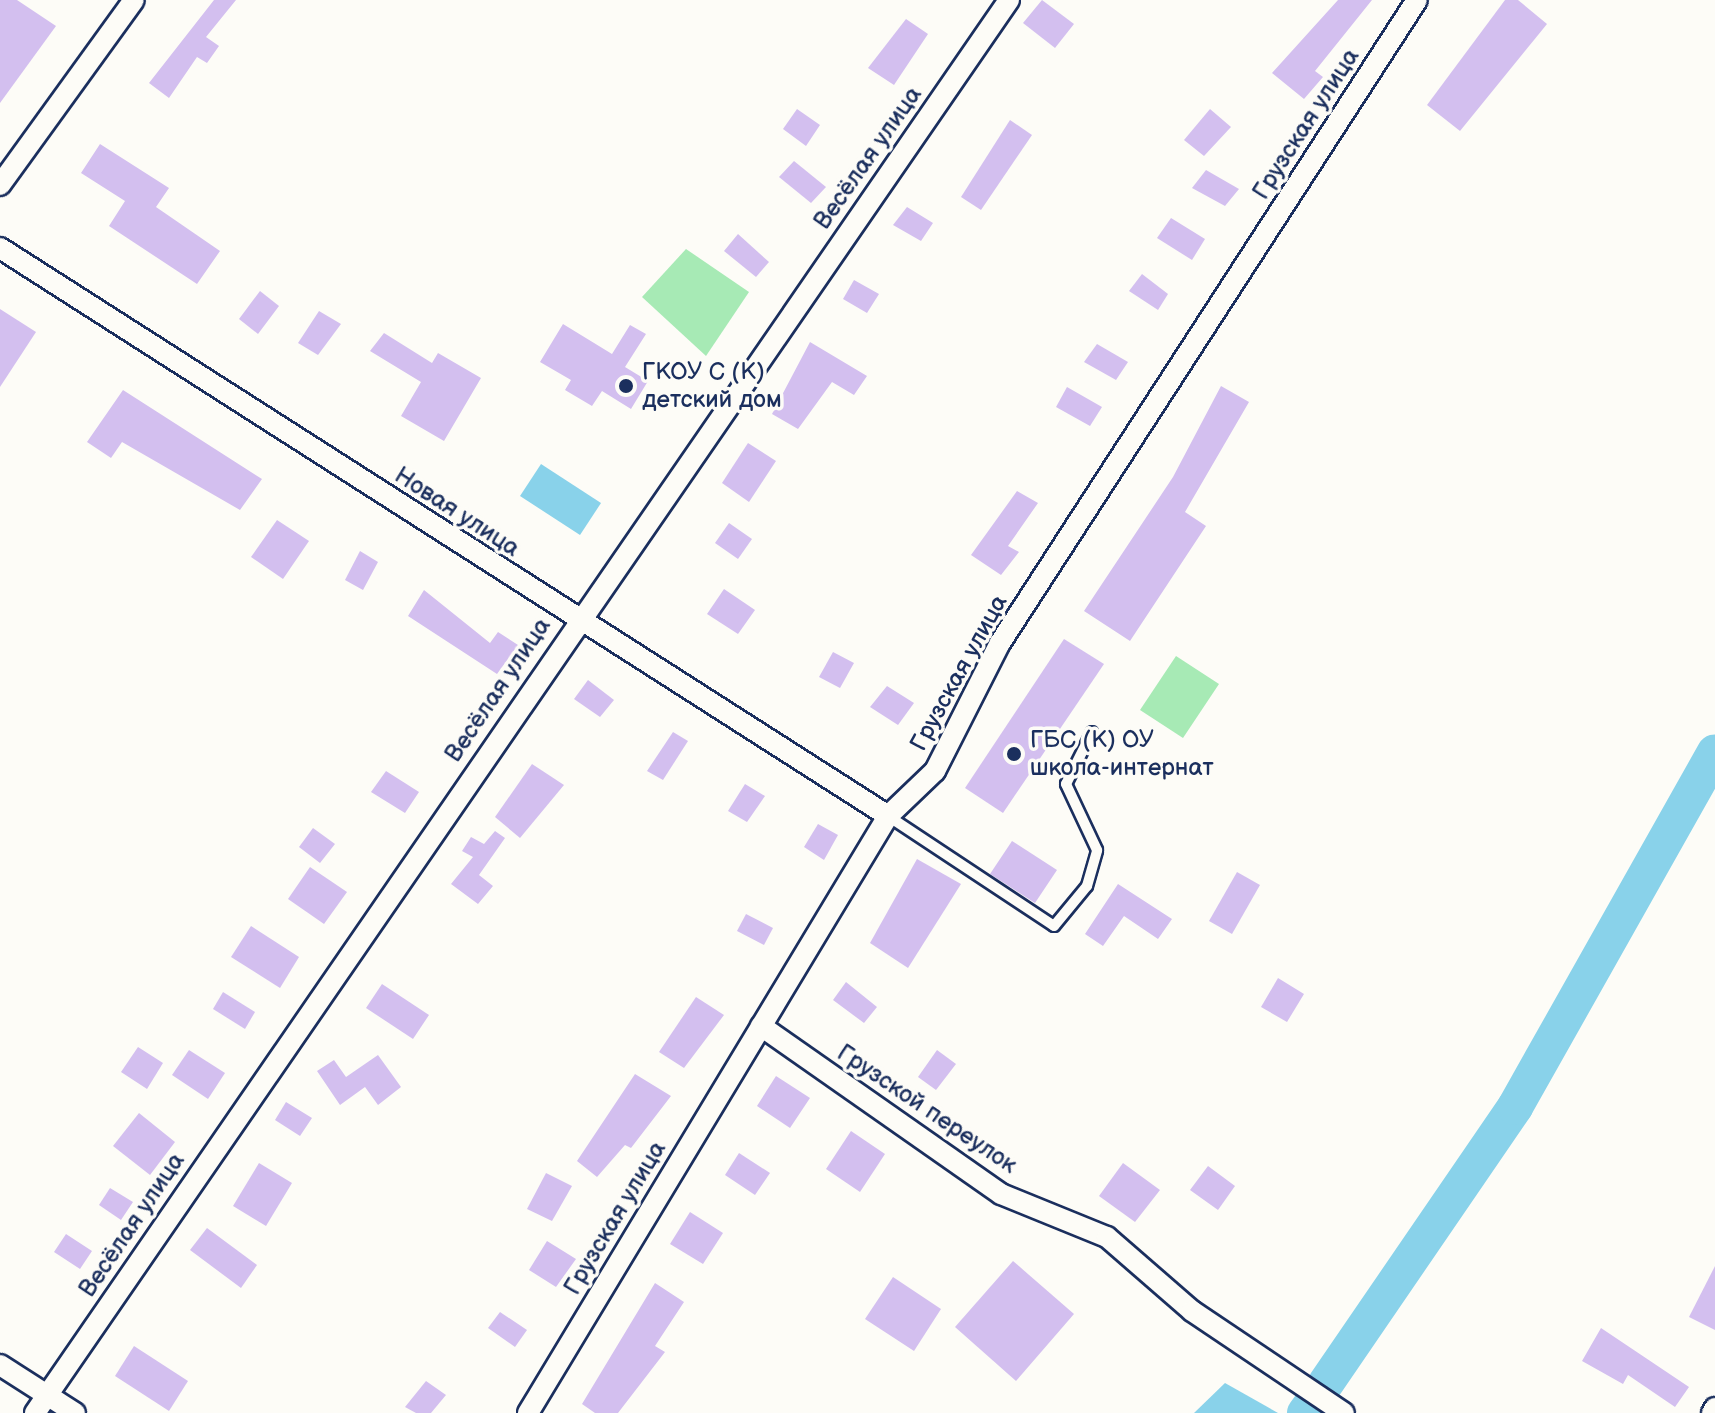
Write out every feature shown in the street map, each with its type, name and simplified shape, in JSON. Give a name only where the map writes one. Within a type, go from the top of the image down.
[{"type":"street","points":[[0,185],[134,0]]},
{"type":"street","name":"Весёлая улица","points":[[41,1404],[577,621],[1009,0]]},
{"type":"street","name":"Грузская улица","points":[[528,1413],[888,816],[935,771],[1000,643],[1417,0]]},
{"type":"street","name":"Новая улица","points":[[0,248],[577,621],[888,816]]},
{"type":"street","name":"Грузской переулок","points":[[761,1026],[1001,1194],[1107,1237],[1192,1311],[1344,1413]]},
{"type":"street","points":[[0,1365],[41,1404],[75,1413]]},
{"type":"street","points":[[1712,1413],[1715,1408]]},
{"type":"lane","points":[[888,816],[1054,926],[1087,886],[1097,850],[1066,784],[1092,732]]},
{"type":"green space","points":[[686,249],[749,292],[706,356],[642,297]]},
{"type":"green space","points":[[1176,656],[1219,684],[1183,738],[1140,710]]},
{"type":"water","points":[[541,464],[601,503],[580,535],[520,496]]},
{"type":"water","points":[[1225,1383],[1278,1413],[1194,1413]]},
{"type":"building","points":[[0,0],[17,0],[56,26],[0,103]]},
{"type":"building","points":[[214,0],[236,0],[206,37],[219,46],[207,63],[197,57],[169,98],[149,83]]},
{"type":"building","points":[[1042,0],[1074,24],[1055,48],[1023,23]]},
{"type":"building","points":[[1338,0],[1372,0],[1315,71],[1323,77],[1304,99],[1272,73]]},
{"type":"building","points":[[1505,0],[1518,0],[1547,24],[1460,131],[1427,105]]},
{"type":"building","points":[[906,19],[928,34],[894,85],[868,68]]},
{"type":"building","points":[[797,109],[820,125],[806,146],[783,129]]},
{"type":"building","points":[[1210,109],[1231,127],[1204,156],[1184,140]]},
{"type":"building","points":[[1010,120],[1032,135],[981,210],[961,197]]},
{"type":"building","points":[[100,144],[169,188],[156,207],[220,251],[197,284],[109,226],[125,201],[81,173]]},
{"type":"building","points":[[794,161],[826,187],[811,203],[779,177]]},
{"type":"building","points":[[1206,170],[1239,189],[1225,206],[1192,188]]},
{"type":"building","points":[[907,207],[933,223],[921,241],[893,225]]},
{"type":"building","points":[[1171,218],[1205,239],[1192,260],[1157,238]]},
{"type":"building","points":[[738,234],[769,262],[756,277],[724,251]]},
{"type":"building","points":[[1142,274],[1168,294],[1158,310],[1129,291]]},
{"type":"building","points":[[854,280],[879,294],[867,313],[843,299]]},
{"type":"building","points":[[260,291],[279,306],[258,334],[239,319]]},
{"type":"building","points":[[0,309],[36,332],[0,387]]},
{"type":"building","points":[[319,311],[341,324],[318,355],[298,343]]},
{"type":"building","points":[[563,324],[612,354],[630,325],[646,334],[625,367],[648,381],[631,409],[602,391],[592,406],[565,390],[571,380],[540,362]]},
{"type":"building","points":[[384,333],[432,363],[438,353],[481,378],[444,441],[401,416],[421,382],[370,351]]},
{"type":"building","points":[[810,342],[867,376],[854,395],[832,382],[798,429],[772,414]]},
{"type":"building","points":[[1097,344],[1128,362],[1116,380],[1084,362]]},
{"type":"building","points":[[1221,386],[1249,402],[1185,512],[1206,526],[1130,641],[1084,611],[1173,477]]},
{"type":"building","points":[[1067,387],[1102,407],[1090,426],[1056,407]]},
{"type":"building","points":[[123,390],[262,479],[240,510],[122,442],[111,458],[87,442]]},
{"type":"building","points":[[748,443],[776,461],[749,502],[722,483]]},
{"type":"building","points":[[1017,491],[1038,503],[1008,546],[1019,552],[1001,575],[971,555]]},
{"type":"building","points":[[277,520],[309,541],[283,579],[251,557]]},
{"type":"building","points":[[729,523],[752,539],[738,559],[715,543]]},
{"type":"building","points":[[360,551],[378,562],[363,590],[345,580]]},
{"type":"building","points":[[724,589],[755,610],[738,634],[707,614]]},
{"type":"building","points":[[424,590],[490,643],[498,632],[518,645],[497,674],[408,616]]},
{"type":"building","points":[[1064,639],[1104,664],[1003,813],[965,788]]},
{"type":"building","points":[[833,652],[854,663],[840,688],[819,677]]},
{"type":"building","points":[[588,680],[614,700],[600,717],[574,699]]},
{"type":"building","points":[[887,686],[914,703],[898,725],[870,707]]},
{"type":"building","points":[[673,732],[688,741],[663,780],[647,771]]},
{"type":"building","points":[[532,764],[564,785],[520,838],[495,817]]},
{"type":"building","points":[[386,771],[419,792],[405,813],[371,792]]},
{"type":"building","points":[[745,784],[765,796],[747,822],[728,811]]},
{"type":"building","points":[[818,824],[838,835],[824,860],[804,847]]},
{"type":"building","points":[[313,828],[335,844],[320,863],[299,847]]},
{"type":"building","points":[[495,831],[505,838],[479,875],[493,886],[478,904],[451,884],[473,857],[462,851],[471,837],[484,844]]},
{"type":"building","points":[[1012,841],[1057,870],[1035,903],[990,874]]},
{"type":"building","points":[[917,859],[961,884],[908,968],[870,943]]},
{"type":"building","points":[[310,867],[347,892],[324,924],[288,899]]},
{"type":"building","points":[[1237,872],[1260,885],[1232,934],[1209,921]]},
{"type":"building","points":[[1118,884],[1172,919],[1158,939],[1124,916],[1103,946],[1085,934]]},
{"type":"building","points":[[746,914],[773,928],[764,945],[737,931]]},
{"type":"building","points":[[251,926],[299,957],[280,988],[231,957]]},
{"type":"building","points":[[1278,978],[1304,994],[1287,1022],[1261,1007]]},
{"type":"building","points":[[846,982],[877,1007],[864,1023],[833,1000]]},
{"type":"building","points":[[382,984],[429,1015],[413,1039],[366,1008]]},
{"type":"building","points":[[223,992],[255,1012],[245,1029],[213,1009]]},
{"type":"building","points":[[696,997],[724,1015],[684,1068],[659,1052]]},
{"type":"building","points":[[138,1047],[163,1063],[147,1089],[121,1072]]},
{"type":"building","points":[[189,1050],[225,1073],[208,1099],[172,1075]]},
{"type":"building","points":[[937,1050],[956,1064],[936,1090],[918,1077]]},
{"type":"building","points":[[378,1055],[401,1087],[378,1105],[365,1087],[340,1105],[317,1071],[334,1060],[346,1077]]},
{"type":"building","points":[[635,1074],[671,1096],[631,1148],[625,1145],[597,1177],[577,1161]]},
{"type":"building","points":[[776,1076],[810,1098],[790,1128],[757,1106]]},
{"type":"building","points":[[286,1102],[312,1118],[300,1136],[275,1120]]},
{"type":"building","points":[[139,1113],[175,1142],[150,1175],[113,1146]]},
{"type":"building","points":[[851,1131],[885,1154],[860,1192],[826,1169]]},
{"type":"building","points":[[739,1153],[770,1173],[755,1195],[725,1175]]},
{"type":"building","points":[[259,1163],[292,1183],[266,1226],[233,1206]]},
{"type":"building","points":[[1123,1163],[1160,1190],[1135,1222],[1099,1196]]},
{"type":"building","points":[[1208,1166],[1235,1186],[1218,1210],[1190,1190]]},
{"type":"building","points":[[546,1173],[572,1186],[552,1221],[527,1209]]},
{"type":"building","points":[[110,1188],[133,1202],[121,1220],[99,1205]]},
{"type":"building","points":[[690,1212],[723,1233],[703,1264],[670,1244]]},
{"type":"building","points":[[207,1228],[257,1265],[241,1288],[190,1250]]},
{"type":"building","points":[[66,1234],[92,1251],[80,1269],[54,1252]]},
{"type":"building","points":[[547,1241],[576,1259],[556,1287],[529,1270]]},
{"type":"building","points":[[1013,1261],[1074,1314],[1016,1381],[955,1327]]},
{"type":"building","points":[[1715,1266],[1715,1330],[1689,1317]]},
{"type":"building","points":[[893,1277],[941,1309],[914,1351],[865,1319]]},
{"type":"building","points":[[655,1283],[684,1302],[655,1346],[665,1352],[618,1413],[595,1413],[582,1404]]},
{"type":"building","points":[[500,1312],[527,1330],[515,1347],[488,1328]]},
{"type":"building","points":[[1601,1328],[1689,1387],[1675,1407],[1628,1375],[1623,1384],[1582,1361]]},
{"type":"building","points":[[134,1346],[188,1381],[169,1411],[115,1376]]},
{"type":"building","points":[[426,1381],[446,1395],[431,1413],[416,1413],[405,1407]]},
{"type":"waterway","points":[[1326,1383],[1515,1107],[1715,752]]},
{"type":"waterway","points":[[1305,1413],[1310,1406]]},
{"type":"place","name":"ГКОУ С (К) детский дом","points":[[626,386]]},
{"type":"place","name":"ГБС (К) ОУ школа-интернат","points":[[1014,754]]}]
